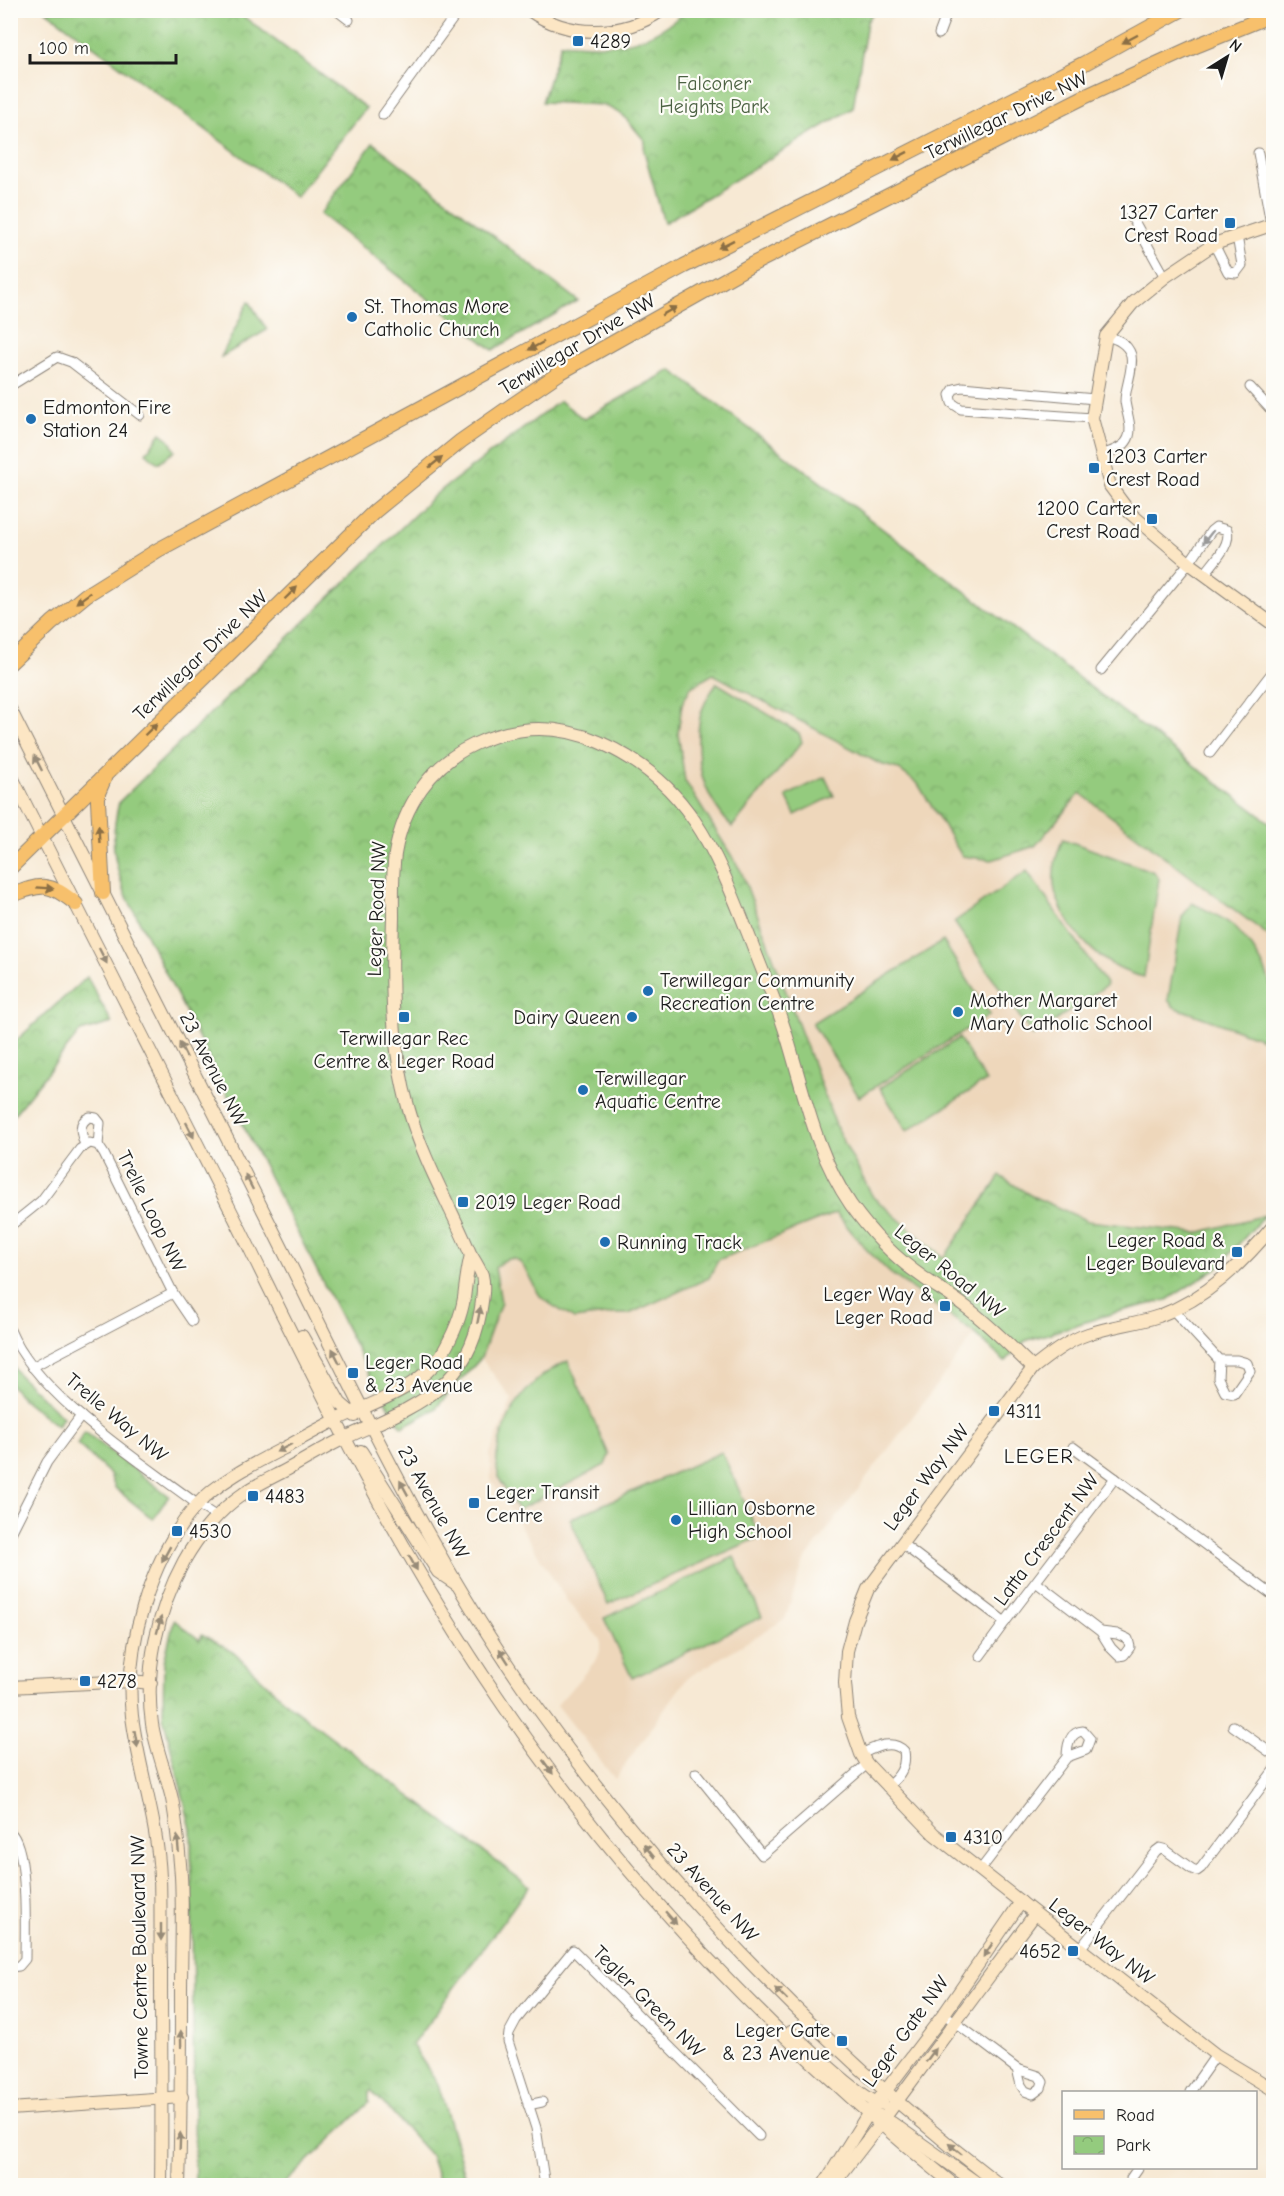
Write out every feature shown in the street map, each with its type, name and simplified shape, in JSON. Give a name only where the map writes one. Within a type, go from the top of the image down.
[{"type":"main road","name":"Terwillegar Drive NW","points":[[10,663],[52,623],[86,595],[158,550],[684,266],[1083,64],[1181,10]]},
{"type":"main road","name":"Terwillegar Drive NW","points":[[10,868],[375,511],[461,441],[561,372],[751,265],[1029,124],[1150,66],[1274,14]]},
{"type":"main road","points":[[103,893],[98,801],[100,787],[109,770]]},
{"type":"main road","points":[[10,897],[32,888],[47,886],[59,890],[76,904]]},
{"type":"street","points":[[336,10],[349,20]]},
{"type":"street","points":[[382,114],[459,10]]},
{"type":"street","points":[[529,10],[554,25],[589,31],[620,29],[655,12]]},
{"type":"street","points":[[939,34],[948,10]]},
{"type":"street","points":[[1258,153],[1272,224],[1214,244],[1165,277],[1133,303],[1106,336],[1092,418],[1110,486],[1130,513],[1189,563],[1274,625]]},
{"type":"street","points":[[1128,210],[1165,277]]},
{"type":"street","points":[[1214,244],[1228,272],[1236,273],[1242,265],[1237,236]]},
{"type":"street","points":[[1101,455],[1119,448],[1130,435],[1125,402],[1131,356],[1126,346],[1117,339],[1106,336]]},
{"type":"street","points":[[10,386],[57,357],[71,362],[140,415]]},
{"type":"street","points":[[1092,418],[961,409],[952,404],[950,396],[954,389],[962,387],[1095,399]]},
{"type":"street","points":[[1250,387],[1274,413]]},
{"type":"street","points":[[1101,670],[1189,563],[1211,531],[1216,527],[1227,530],[1229,536],[1227,544],[1205,574]]},
{"type":"street","points":[[1210,753],[1274,670]]},
{"type":"street","name":"23 Avenue NW","points":[[10,709],[65,815],[357,1411],[371,1427],[459,1586],[536,1705],[661,1866],[769,1982],[885,2092],[1001,2186]]},
{"type":"street","name":"Leger Road NW","points":[[347,1436],[418,1404],[436,1391],[457,1368],[471,1345],[481,1308],[481,1272],[427,1161],[409,1109],[397,1050],[392,966],[394,863],[399,833],[410,806],[426,781],[449,759],[493,735],[528,728],[565,730],[603,743],[637,763],[669,788],[694,818],[713,849],[729,885],[785,1030],[812,1128],[825,1160],[842,1190],[887,1248],[919,1275],[971,1311],[1033,1368]]},
{"type":"street","points":[[10,773],[336,1420],[438,1572],[459,1586]]},
{"type":"street","name":"Trelle Loop NW","points":[[98,1145],[90,1143],[85,1145],[81,1126],[84,1120],[90,1117],[96,1118],[100,1123],[98,1145],[173,1293],[192,1321]]},
{"type":"street","points":[[10,1226],[41,1201],[85,1145]]},
{"type":"street","name":"Leger Way NW","points":[[1274,1225],[1245,1259],[1222,1280],[1187,1304],[1147,1320],[1085,1335],[1062,1347],[1033,1368],[868,1589],[855,1621],[847,1651],[845,1683],[848,1717],[864,1759],[887,1787],[934,1834],[1216,2055],[1274,2090]]},
{"type":"street","points":[[249,1247],[284,1303],[340,1403],[357,1411],[420,1377],[441,1356],[457,1324],[464,1299],[466,1271],[471,1255]]},
{"type":"street","name":"Trelle Loop NW","points":[[32,1367],[173,1293]]},
{"type":"street","points":[[1173,1310],[1219,1360]]},
{"type":"street","name":"Trelle Way NW","points":[[12,1337],[32,1367],[81,1416],[217,1517]]},
{"type":"street","name":"Towne Centre Boulevard NW","points":[[161,2186],[160,1876],[155,1825],[132,1714],[131,1681],[136,1642],[150,1586],[176,1536],[197,1504],[233,1476],[357,1411]]},
{"type":"street","points":[[10,1535],[47,1462],[81,1416]]},
{"type":"street","points":[[347,1436],[421,1576],[456,1634],[513,1720],[614,1852],[693,1944],[807,2059],[872,2109],[955,2186]]},
{"type":"street","name":"Towne Centre Boulevard NW","points":[[179,2186],[182,2097],[181,1884],[172,1802],[152,1722],[151,1683],[158,1629],[168,1595],[190,1552],[222,1510],[247,1490],[347,1436]]},
{"type":"street","name":"Latta Crescent NW","points":[[1073,1447],[1274,1596]]},
{"type":"street","name":"Latta Crescent NW","points":[[980,1656],[1115,1478]]},
{"type":"street","name":"Latta Crescent NW","points":[[901,1543],[1005,1622]]},
{"type":"street","points":[[1036,1583],[1101,1632]]},
{"type":"street","points":[[10,1688],[131,1681],[151,1683]]},
{"type":"street","points":[[1233,1726],[1274,1755]]},
{"type":"street","points":[[696,1773],[762,1855],[864,1759],[880,1746],[893,1744],[904,1751],[906,1758],[899,1776],[887,1787]]},
{"type":"street","points":[[981,1869],[1067,1757]]},
{"type":"street","points":[[1080,1948],[1160,1848],[1192,1869],[1197,1871],[1201,1868],[1274,1770]]},
{"type":"street","points":[[10,1832],[19,1840],[25,1898],[25,1959],[19,1966],[10,1967]]},
{"type":"street","name":"Leger Gate NW","points":[[823,2186],[872,2109],[944,2014],[1021,1902]]},
{"type":"street","name":"Leger Gate NW","points":[[831,2186],[883,2121],[1035,1914]]},
{"type":"street","name":"Tegler Green NW","points":[[545,2186],[536,2128],[507,2042],[516,2020],[573,1950],[759,2136]]},
{"type":"street","points":[[944,2014],[1017,2069]]},
{"type":"street","points":[[1191,2091],[1216,2055]]},
{"type":"street","points":[[10,2109],[182,2097]]},
{"type":"street","points":[[872,2109],[896,2101]]},
{"type":"street","points":[[528,2105],[542,2102]]},
{"type":"street","points":[[883,2121],[981,2186]]},
{"type":"street","points":[[1131,2178],[1137,2169]]},
{"type":"shaded area","name":"Mother Margaret Mary Catholic School","points":[[713,674],[880,764],[898,768],[918,784],[963,856],[1035,846],[1080,793],[1273,939],[1274,1203],[1265,1215],[1197,1233],[1088,1221],[1030,1195],[1001,1176],[944,1258],[873,1197],[838,1131],[741,871],[685,781],[678,733],[682,704],[691,687]]},
{"type":"shaded area","name":"Lillian Osborne High School","points":[[836,1213],[865,1248],[890,1273],[975,1334],[804,1561],[785,1619],[687,1678],[615,1779],[557,1705],[597,1659],[600,1639],[569,1604],[491,1479],[490,1453],[512,1399],[481,1358],[501,1302],[495,1268],[500,1262],[515,1259],[523,1265],[541,1297],[614,1314],[629,1314],[718,1260]]},
{"type":"green space","points":[[46,11],[236,11],[366,108],[296,197]]},
{"type":"green space","name":"Falconer Heights Park","points":[[686,11],[874,11],[867,22],[853,108],[664,223],[644,151],[645,141],[623,115],[604,105],[542,102],[561,43],[612,45],[628,42],[657,32]]},
{"type":"green space","points":[[373,143],[578,301],[493,350],[320,214]]},
{"type":"green space","points":[[249,301],[267,330],[221,357]]},
{"type":"green space","points":[[671,370],[1273,825],[1273,939],[1080,793],[1035,846],[992,860],[962,856],[918,784],[898,769],[880,764],[713,674],[691,687],[682,704],[678,733],[685,781],[741,871],[838,1131],[873,1197],[944,1258],[1000,1176],[1030,1195],[1088,1221],[1197,1233],[1265,1215],[1217,1268],[1167,1300],[1117,1312],[1025,1341],[1005,1362],[975,1334],[890,1273],[865,1248],[836,1213],[718,1260],[709,1278],[629,1314],[574,1319],[542,1298],[524,1267],[512,1258],[504,1260],[495,1268],[501,1302],[481,1358],[435,1409],[402,1427],[375,1385],[126,895],[115,860],[114,849],[114,828],[119,802],[436,494],[560,401],[584,419]]},
{"type":"green space","points":[[161,433],[169,439],[175,451],[158,463],[146,453]]},
{"type":"green space","points":[[717,683],[799,733],[802,742],[732,827],[710,797],[702,775],[698,752],[700,716],[706,700]]},
{"type":"green space","points":[[825,777],[834,796],[795,815],[786,796]]},
{"type":"green space","points":[[1063,839],[1154,872],[1159,879],[1144,977],[1129,973],[1103,958],[1080,937],[1063,912],[1055,891],[1054,875]]},
{"type":"green space","points":[[1027,871],[1107,985],[1033,1036],[954,922]]},
{"type":"green space","points":[[1192,903],[1218,916],[1235,928],[1250,945],[1265,970],[1273,997],[1273,1011],[1265,1040],[1174,1007],[1168,1000],[1182,917]]},
{"type":"green space","points":[[943,941],[990,1015],[859,1097],[812,1023]]},
{"type":"green space","points":[[87,977],[112,1023],[80,1032],[11,1118],[11,1045]]},
{"type":"green space","points":[[959,1038],[986,1081],[907,1131],[880,1088]]},
{"type":"green space","points":[[568,1361],[609,1455],[605,1465],[518,1510],[503,1486],[498,1472],[497,1454],[504,1427],[517,1403],[534,1383],[555,1367]]},
{"type":"green space","points":[[10,1362],[18,1374],[63,1417],[57,1426],[22,1398],[11,1385]]},
{"type":"green space","points":[[85,1432],[169,1496],[153,1519],[115,1488],[110,1474],[77,1444]]},
{"type":"green space","points":[[722,1452],[760,1537],[608,1604],[570,1519]]},
{"type":"green space","points":[[734,1557],[762,1617],[632,1678],[604,1618]]},
{"type":"green space","points":[[174,1620],[200,1640],[202,1634],[233,1652],[289,1705],[529,1886],[412,2045],[438,2084],[468,2185],[440,2185],[430,2155],[371,2090],[369,2103],[283,2185],[195,2185],[191,1829],[163,1716],[164,1662]]},
{"type":"place","name":"4289","points":[[578,41]]},
{"type":"place","name":"1327 Carter Crest Road","points":[[1230,223]]},
{"type":"place","name":"St. Thomas More Catholic Church","points":[[352,317]]},
{"type":"place","name":"Edmonton Fire Station 24","points":[[31,419]]},
{"type":"place","name":"1203 Carter Crest Road","points":[[1094,468]]},
{"type":"place","name":"1200 Carter Crest Road","points":[[1152,519]]},
{"type":"place","name":"Terwillegar Community Recreation Centre","points":[[648,991]]},
{"type":"place","name":"Mother Margaret Mary Catholic School","points":[[958,1012]]},
{"type":"place","name":"Terwillegar Rec Centre & Leger Road","points":[[404,1017]]},
{"type":"place","name":"Dairy Queen","points":[[632,1017]]},
{"type":"place","name":"Terwillegar Aquatic Centre","points":[[583,1090]]},
{"type":"place","name":"2019 Leger Road","points":[[463,1202]]},
{"type":"place","name":"Running Track","points":[[605,1242]]},
{"type":"place","name":"Leger Road & Leger Boulevard","points":[[1237,1252]]},
{"type":"place","name":"Leger Way & Leger Road","points":[[945,1306]]},
{"type":"place","name":"Leger Road & 23 Avenue","points":[[353,1373]]},
{"type":"place","name":"4311","points":[[994,1411]]},
{"type":"place","name":"4483","points":[[253,1496]]},
{"type":"place","name":"Leger Transit Centre","points":[[474,1503]]},
{"type":"place","name":"Lillian Osborne High School","points":[[676,1520]]},
{"type":"place","name":"4530","points":[[177,1531]]},
{"type":"place","name":"4278","points":[[85,1681]]},
{"type":"place","name":"4310","points":[[951,1837]]},
{"type":"place","name":"4652","points":[[1073,1951]]},
{"type":"place","name":"Leger Gate & 23 Avenue","points":[[842,2041]]},
{"type":"district","name":"LEGER","points":[[1039,1456]]}]
